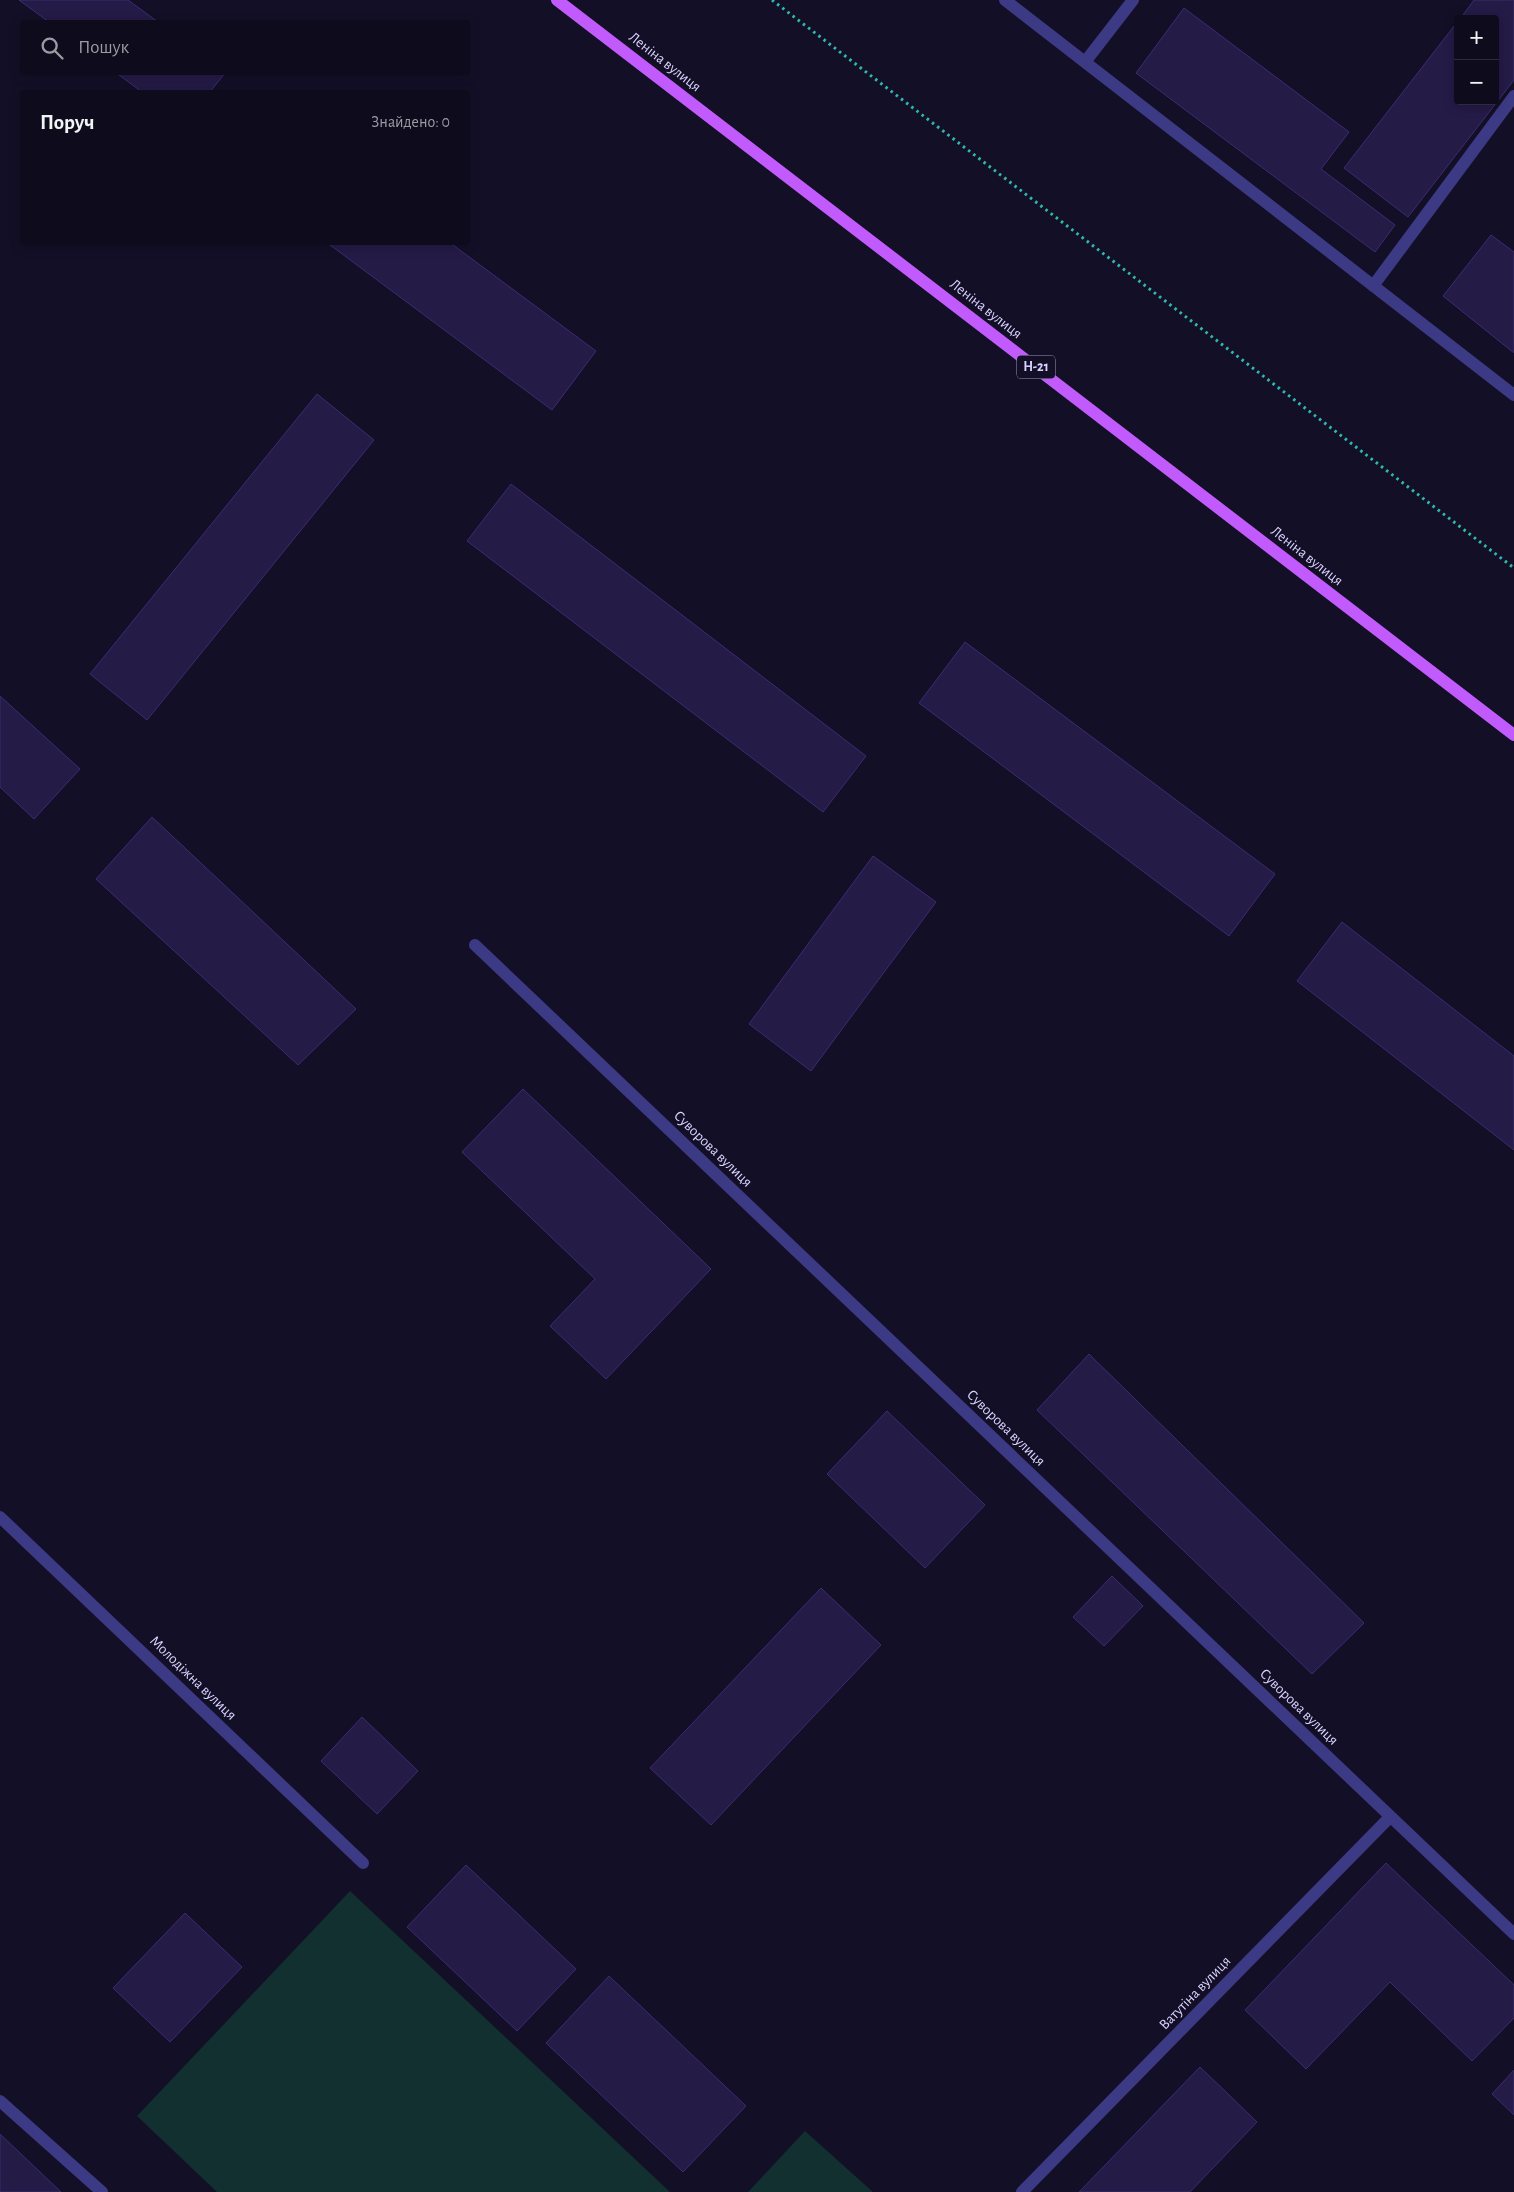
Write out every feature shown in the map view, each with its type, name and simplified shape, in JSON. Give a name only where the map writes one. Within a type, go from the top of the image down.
[{"type":"main road","name":"Леніна вулиця","points":[[557,0],[1514,735]]},
{"type":"street","points":[[1005,0],[1514,395]]},
{"type":"street","points":[[1085,62],[1133,0]]},
{"type":"street","points":[[1374,286],[1514,96]]},
{"type":"street","name":"Суворова вулиця","points":[[475,946],[1514,1934]]},
{"type":"street","name":"Молодіжна вулиця","points":[[0,1517],[363,1863]]},
{"type":"street","name":"Ватутіна вулиця","points":[[1022,2192],[1390,1816]]},
{"type":"street","points":[[0,2101],[102,2192]]},
{"type":"path","points":[[772,0],[1514,568]]},
{"type":"green space","points":[[350,1891],[670,2192],[217,2192],[137,2116]]},
{"type":"green space","points":[[805,2131],[873,2192],[748,2192]]},
{"type":"building","points":[[19,0],[128,0],[155,20],[46,20]]},
{"type":"building","points":[[1474,0],[1514,0],[1514,80],[1499,99],[1499,15],[1463,15]]},
{"type":"building","points":[[1184,8],[1349,132],[1321,169],[1395,225],[1375,252],[1136,73]]},
{"type":"building","points":[[1454,26],[1454,105],[1495,105],[1408,217],[1344,168]]},
{"type":"building","points":[[119,75],[223,75],[212,90],[139,90]]},
{"type":"building","points":[[1491,235],[1514,252],[1514,353],[1443,296]]},
{"type":"building","points":[[330,245],[453,245],[596,351],[552,410]]},
{"type":"building","points":[[317,394],[374,440],[147,720],[90,674]]},
{"type":"building","points":[[511,484],[866,756],[823,812],[467,541]]},
{"type":"building","points":[[965,642],[1275,874],[1229,936],[919,703]]},
{"type":"building","points":[[0,696],[80,769],[34,819],[0,787]]},
{"type":"building","points":[[152,817],[356,1009],[298,1065],[96,879]]},
{"type":"building","points":[[873,856],[936,902],[811,1071],[749,1024]]},
{"type":"building","points":[[1342,922],[1514,1056],[1514,1150],[1297,981]]},
{"type":"building","points":[[523,1089],[711,1269],[606,1379],[550,1326],[595,1279],[462,1152]]},
{"type":"building","points":[[1089,1354],[1364,1623],[1312,1674],[1037,1410]]},
{"type":"building","points":[[887,1411],[985,1505],[925,1568],[827,1474]]},
{"type":"building","points":[[1112,1576],[1143,1606],[1104,1646],[1073,1617]]},
{"type":"building","points":[[821,1588],[881,1645],[711,1825],[650,1768]]},
{"type":"building","points":[[362,1717],[418,1771],[377,1814],[321,1761]]},
{"type":"building","points":[[1386,1863],[1514,1985],[1514,2018],[1472,2061],[1390,1982],[1306,2069],[1245,2010]]},
{"type":"building","points":[[466,1865],[576,1969],[517,2031],[407,1927]]},
{"type":"building","points":[[185,1913],[242,1967],[170,2042],[113,1988]]},
{"type":"building","points":[[609,1976],[746,2106],[683,2172],[546,2043]]},
{"type":"building","points":[[1200,2067],[1257,2122],[1190,2192],[1079,2192]]},
{"type":"building","points":[[1514,2070],[1514,2115],[1492,2094]]},
{"type":"building","points":[[0,2134],[61,2192],[0,2192]]}]
